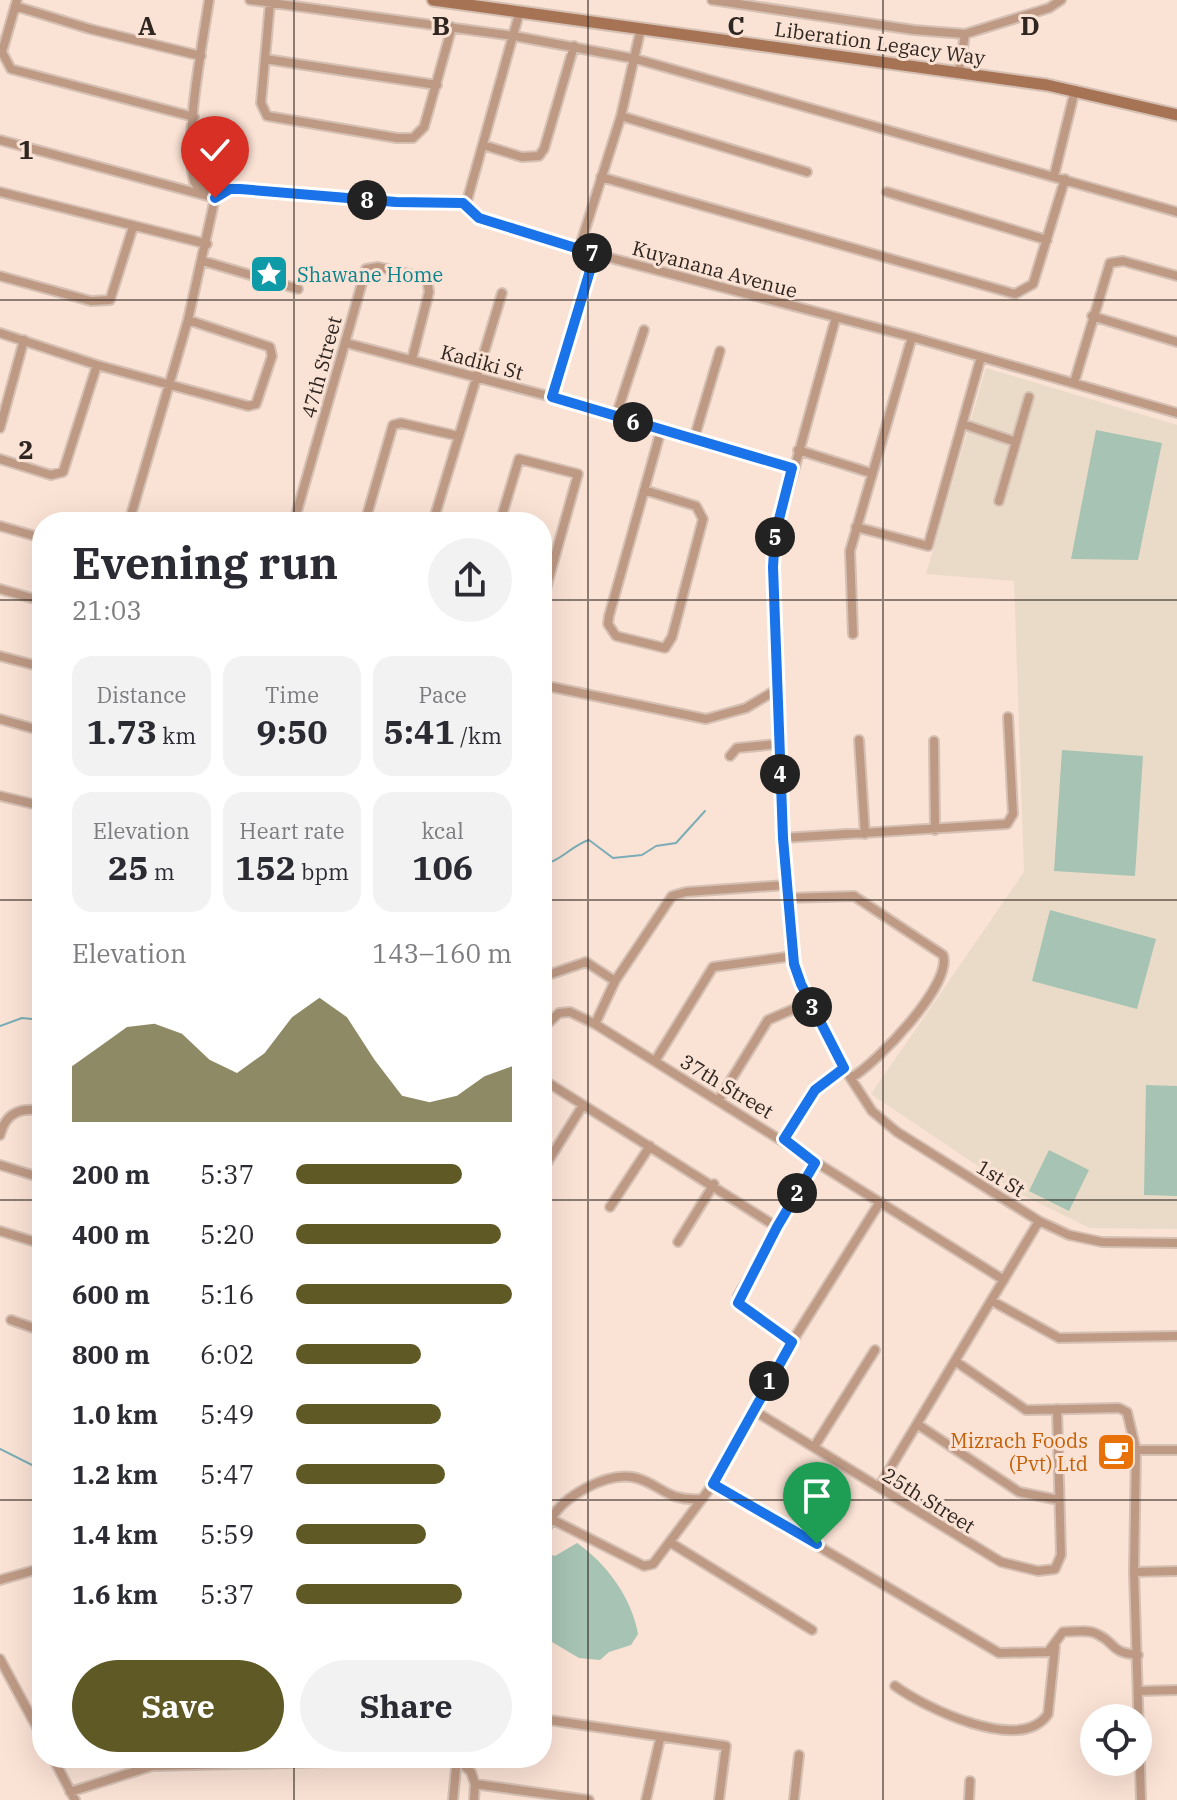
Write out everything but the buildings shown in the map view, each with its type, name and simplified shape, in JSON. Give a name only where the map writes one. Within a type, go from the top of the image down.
[{"type":"main road","name":"Liberation Legacy Way","points":[[433,0],[959,72],[1075,90],[1177,115]]},
{"type":"street","points":[[209,0],[194,117],[193,176],[196,186],[215,198]]},
{"type":"street","points":[[250,0],[514,36],[636,59],[1177,212]]},
{"type":"street","points":[[712,0],[764,4],[914,30],[965,34],[1049,8],[1061,0]]},
{"type":"street","points":[[194,117],[11,69],[2,52],[16,3],[90,29],[201,56]]},
{"type":"street","points":[[270,3],[261,103],[267,116],[397,138],[413,138],[419,134],[437,85],[452,27]]},
{"type":"street","points":[[0,140],[215,198],[230,189],[240,189],[396,202],[463,203],[483,145],[519,14]]},
{"type":"street","points":[[579,249],[621,116],[641,28]]},
{"type":"street","points":[[959,72],[965,34]]},
{"type":"street","points":[[483,145],[522,157],[539,156],[544,149],[574,46]]},
{"type":"street","points":[[265,59],[437,85]]},
{"type":"street","points":[[1054,176],[1075,90]]},
{"type":"street","points":[[621,116],[807,172]]},
{"type":"street","points":[[601,177],[1015,294],[1033,284],[1065,179]]},
{"type":"street","points":[[0,192],[207,244]]},
{"type":"street","points":[[887,192],[1047,240]]},
{"type":"street","points":[[132,512],[167,381],[188,320],[215,198]]},
{"type":"street","name":"Kuyanana Avenue","points":[[463,203],[479,218],[595,254],[912,337],[1177,413]]},
{"type":"street","points":[[0,276],[91,301],[110,300],[133,227]]},
{"type":"street","points":[[552,397],[595,254]]},
{"type":"street","points":[[1074,383],[1092,316],[1114,260],[1177,276]]},
{"type":"street","points":[[203,261],[298,289]]},
{"type":"street","name":"47th Street","points":[[297,512],[346,343],[363,272],[378,267],[427,278],[429,292],[412,359]]},
{"type":"street","points":[[436,512],[502,293]]},
{"type":"street","points":[[1092,316],[1177,342]]},
{"type":"street","name":"1st St","points":[[836,317],[792,468],[773,547],[783,838],[796,973],[844,1068],[872,1111],[897,1132],[1039,1221],[1090,1241],[1177,1243]]},
{"type":"street","points":[[0,333],[97,365],[167,381],[252,406],[266,378],[273,351],[270,347],[188,320]]},
{"type":"street","points":[[616,416],[644,330]]},
{"type":"street","points":[[853,634],[849,563],[856,527],[912,337]]},
{"type":"street","points":[[0,428],[24,340]]},
{"type":"street","name":"Kadiki St","points":[[346,343],[552,397],[792,468]]},
{"type":"street","points":[[694,439],[720,351]]},
{"type":"street","points":[[856,527],[928,546],[981,357]]},
{"type":"street","points":[[0,459],[51,475],[63,472],[97,365]]},
{"type":"street","points":[[999,501],[1029,397]]},
{"type":"street","points":[[368,512],[393,425],[401,423],[458,436]]},
{"type":"street","points":[[963,424],[1016,442]]},
{"type":"street","points":[[644,490],[696,506],[703,519],[672,637],[665,648],[616,636],[608,624],[644,490],[661,430]]},
{"type":"street","points":[[798,450],[871,473]]},
{"type":"street","points":[[503,512],[520,458],[578,474],[552,567]]},
{"type":"street","points":[[0,526],[32,535]]},
{"type":"street","points":[[0,589],[32,598]]},
{"type":"street","points":[[0,656],[32,664]]},
{"type":"street","points":[[552,687],[706,719],[746,708],[776,690]]},
{"type":"street","points":[[783,838],[1007,824],[1012,819],[1008,717]]},
{"type":"street","points":[[0,719],[32,728]]},
{"type":"street","points":[[859,740],[865,834]]},
{"type":"street","points":[[934,741],[935,830]]},
{"type":"street","points":[[730,756],[737,748],[778,744]]},
{"type":"street","points":[[0,796],[32,804]]},
{"type":"street","points":[[595,1024],[615,981],[672,896],[686,892],[786,885]]},
{"type":"street","points":[[787,898],[854,896],[938,949],[945,962],[940,980],[878,1060],[851,1078]]},
{"type":"street","points":[[655,1061],[713,967],[793,956]]},
{"type":"street","points":[[552,974],[586,962],[615,981]]},
{"type":"street","points":[[718,1101],[768,1020],[810,1002]]},
{"type":"street","name":"37th Street","points":[[552,1020],[559,1013],[579,1015],[595,1024],[784,1139],[815,1163],[1004,1280]]},
{"type":"street","points":[[784,1139],[815,1090],[844,1068]]},
{"type":"street","points":[[552,1085],[714,1184],[777,1227]]},
{"type":"street","points":[[552,1155],[583,1105]]},
{"type":"street","points":[[0,1135],[6,1119],[25,1108],[32,1109]]},
{"type":"street","points":[[610,1207],[650,1146]]},
{"type":"street","points":[[792,1342],[738,1303],[777,1227],[815,1163]]},
{"type":"street","points":[[0,1165],[32,1175]]},
{"type":"street","points":[[678,1242],[714,1184]]},
{"type":"street","points":[[552,1520],[644,1566],[653,1564],[713,1484],[792,1342],[880,1202]]},
{"type":"street","points":[[879,1487],[1039,1221]]},
{"type":"street","points":[[0,1231],[32,1241]]},
{"type":"street","points":[[992,1301],[1059,1338],[1177,1336]]},
{"type":"street","points":[[11,1320],[32,1327]]},
{"type":"street","points":[[814,1447],[875,1350]]},
{"type":"street","points":[[955,1361],[1026,1410],[1119,1408],[1127,1412],[1136,1450],[1134,1572],[1141,1800]]},
{"type":"street","points":[[917,1424],[1019,1492],[1059,1500],[1057,1409]]},
{"type":"street","name":"25th Street","points":[[753,1410],[1001,1562],[1038,1571],[1055,1569],[1061,1555],[1059,1500]]},
{"type":"street","points":[[1136,1450],[1177,1450]]},
{"type":"street","points":[[552,1512],[584,1490],[621,1477],[635,1477],[678,1500],[702,1499]]},
{"type":"street","points":[[713,1484],[999,1653],[1036,1654],[1055,1647]]},
{"type":"street","points":[[671,1543],[812,1630]]},
{"type":"street","points":[[0,1580],[32,1571]]},
{"type":"street","points":[[1134,1572],[1177,1571]]},
{"type":"street","points":[[895,1686],[921,1705],[976,1726],[1005,1731],[1037,1723],[1048,1714],[1055,1647],[1063,1632],[1086,1632],[1100,1636],[1119,1653],[1138,1655]]},
{"type":"street","points":[[0,1661],[32,1712]]},
{"type":"street","points":[[1139,1691],[1177,1690]]},
{"type":"street","points":[[552,1721],[660,1739],[726,1746],[719,1800]]},
{"type":"street","points":[[646,1800],[660,1739]]},
{"type":"street","points":[[794,1800],[799,1755]]},
{"type":"street","points":[[58,1768],[72,1796],[147,1768]]},
{"type":"street","points":[[453,1800],[456,1768]]},
{"type":"street","points":[[467,1768],[475,1784],[474,1800]]},
{"type":"street","points":[[969,1800],[970,1781]]},
{"type":"street","points":[[475,1784],[589,1800]]},
{"type":"shaded area","points":[[986,368],[1177,425],[1177,1229],[1090,1228],[1018,1193],[871,1094],[1024,872],[1014,581],[926,574]]},
{"type":"green space","points":[[1096,430],[1162,443],[1138,560],[1071,559]]},
{"type":"green space","points":[[1062,750],[1143,756],[1135,876],[1054,871]]},
{"type":"green space","points":[[1050,910],[1156,939],[1137,1009],[1032,981]]},
{"type":"green space","points":[[1146,1085],[1177,1086],[1177,1196],[1144,1195]]},
{"type":"green space","points":[[1049,1150],[1089,1170],[1069,1211],[1029,1191]]},
{"type":"green space","points":[[577,1543],[607,1571],[624,1595],[635,1621],[638,1634],[631,1645],[609,1652],[600,1660],[579,1658],[552,1642],[552,1555]]},
{"type":"waterway","points":[[552,862],[589,840],[613,858],[642,855],[656,846],[676,843],[705,811]]},
{"type":"waterway","points":[[0,1026],[22,1018],[32,1019]]},
{"type":"waterway","points":[[0,1449],[32,1465]]},
{"type":"place","name":"Shawane Home","points":[[269,274]]},
{"type":"place","name":"Mizrach Foods (Pvt) Ltd","points":[[1116,1452]]},
{"type":"route","points":[[215,198],[230,189],[240,189],[396,202],[463,203],[479,218],[595,254],[552,397],[792,468],[773,547],[776,690],[787,898],[796,973],[844,1068],[815,1090],[784,1139],[815,1163],[738,1296],[738,1303],[792,1342],[713,1484],[817,1544]]}]
